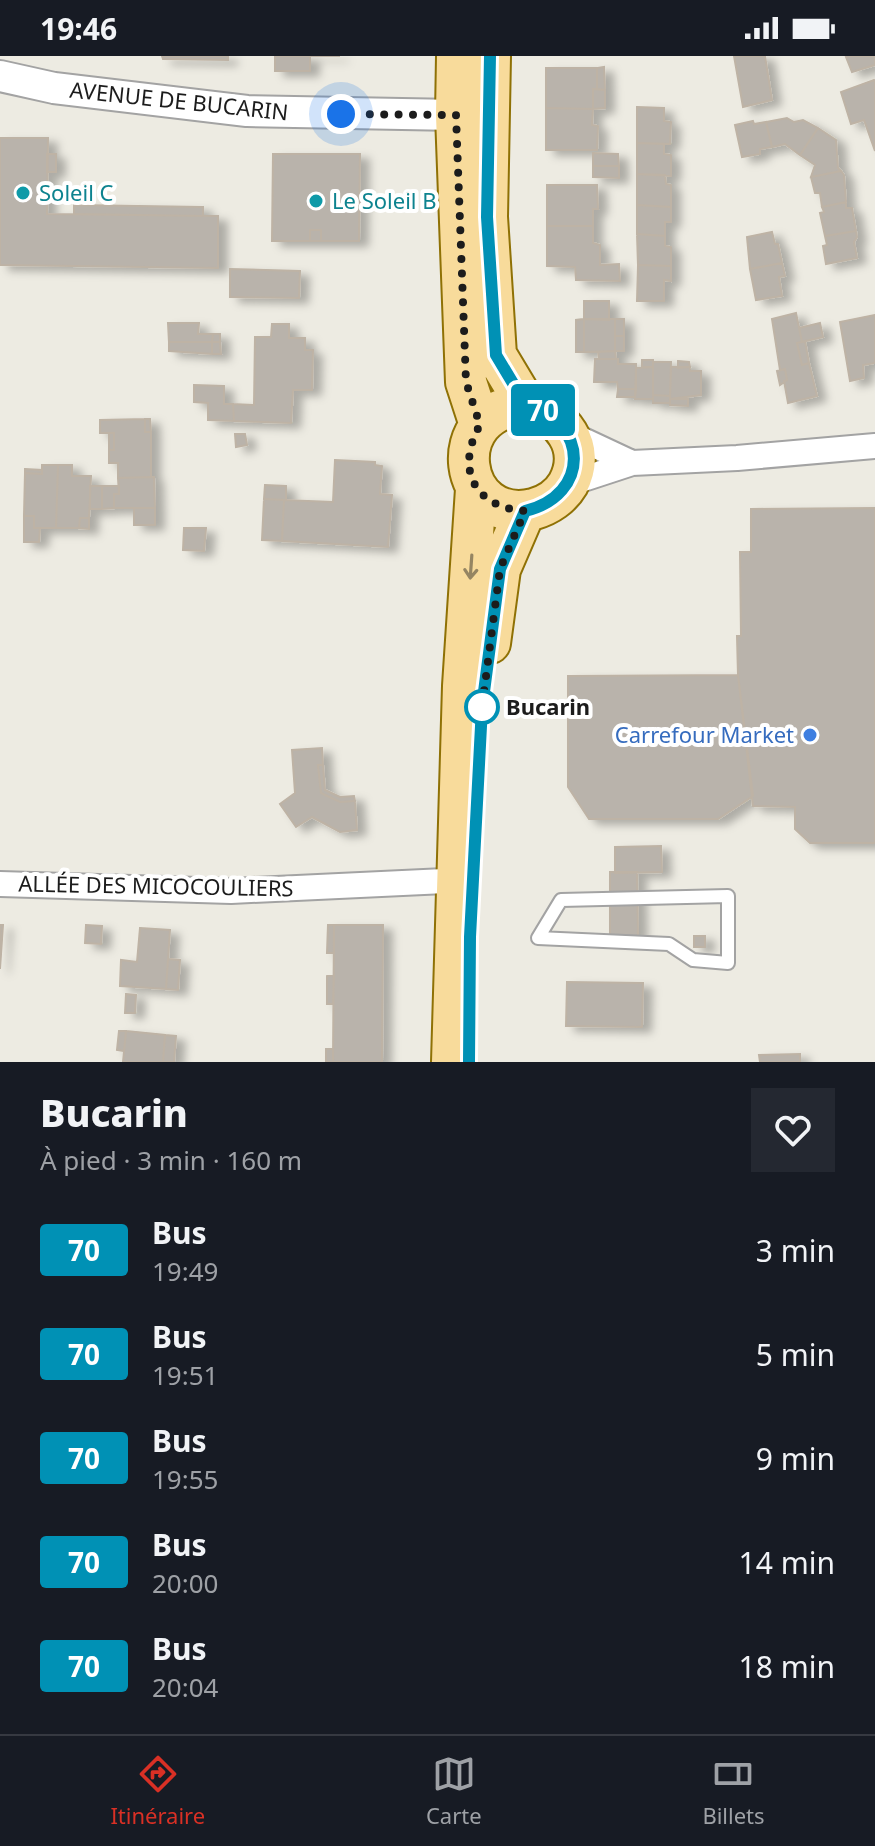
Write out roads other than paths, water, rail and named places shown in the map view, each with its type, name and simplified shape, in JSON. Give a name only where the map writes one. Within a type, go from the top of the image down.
[{"type":"main road","points":[[457,56],[456,115],[466,382],[480,425]]},
{"type":"main road","points":[[490,56],[487,217],[496,355],[526,405]]},
{"type":"main road","points":[[452,1062],[463,686],[476,489],[468,458],[471,440],[480,425],[493,413],[509,406],[526,405],[543,410],[558,420],[568,433],[574,450],[574,467],[568,484],[557,497],[542,507],[525,511],[508,509],[492,502],[476,489]]},
{"type":"main road","points":[[469,1062],[470,937],[482,707],[500,569],[525,511]]},
{"type":"street","name":"AVENUE DE BUCARIN","points":[[0,76],[54,88],[247,111],[456,115]]},
{"type":"street","points":[[568,433],[632,463]]},
{"type":"street","points":[[568,484],[632,463],[875,446]]},
{"type":"street","name":"ALLÉE DES MICOCOULIERS","points":[[0,884],[231,891],[456,883]]},
{"type":"lane","points":[[728,896],[728,963],[693,960],[669,944],[538,938],[561,900],[728,896]]},
{"type":"place","name":"Soleil C","points":[[23,193]]},
{"type":"place","name":"Le Soleil B","points":[[316,201]]},
{"type":"place","name":"Bucarin","points":[[482,707]]},
{"type":"place","name":"Carrefour Market","points":[[810,735]]}]
